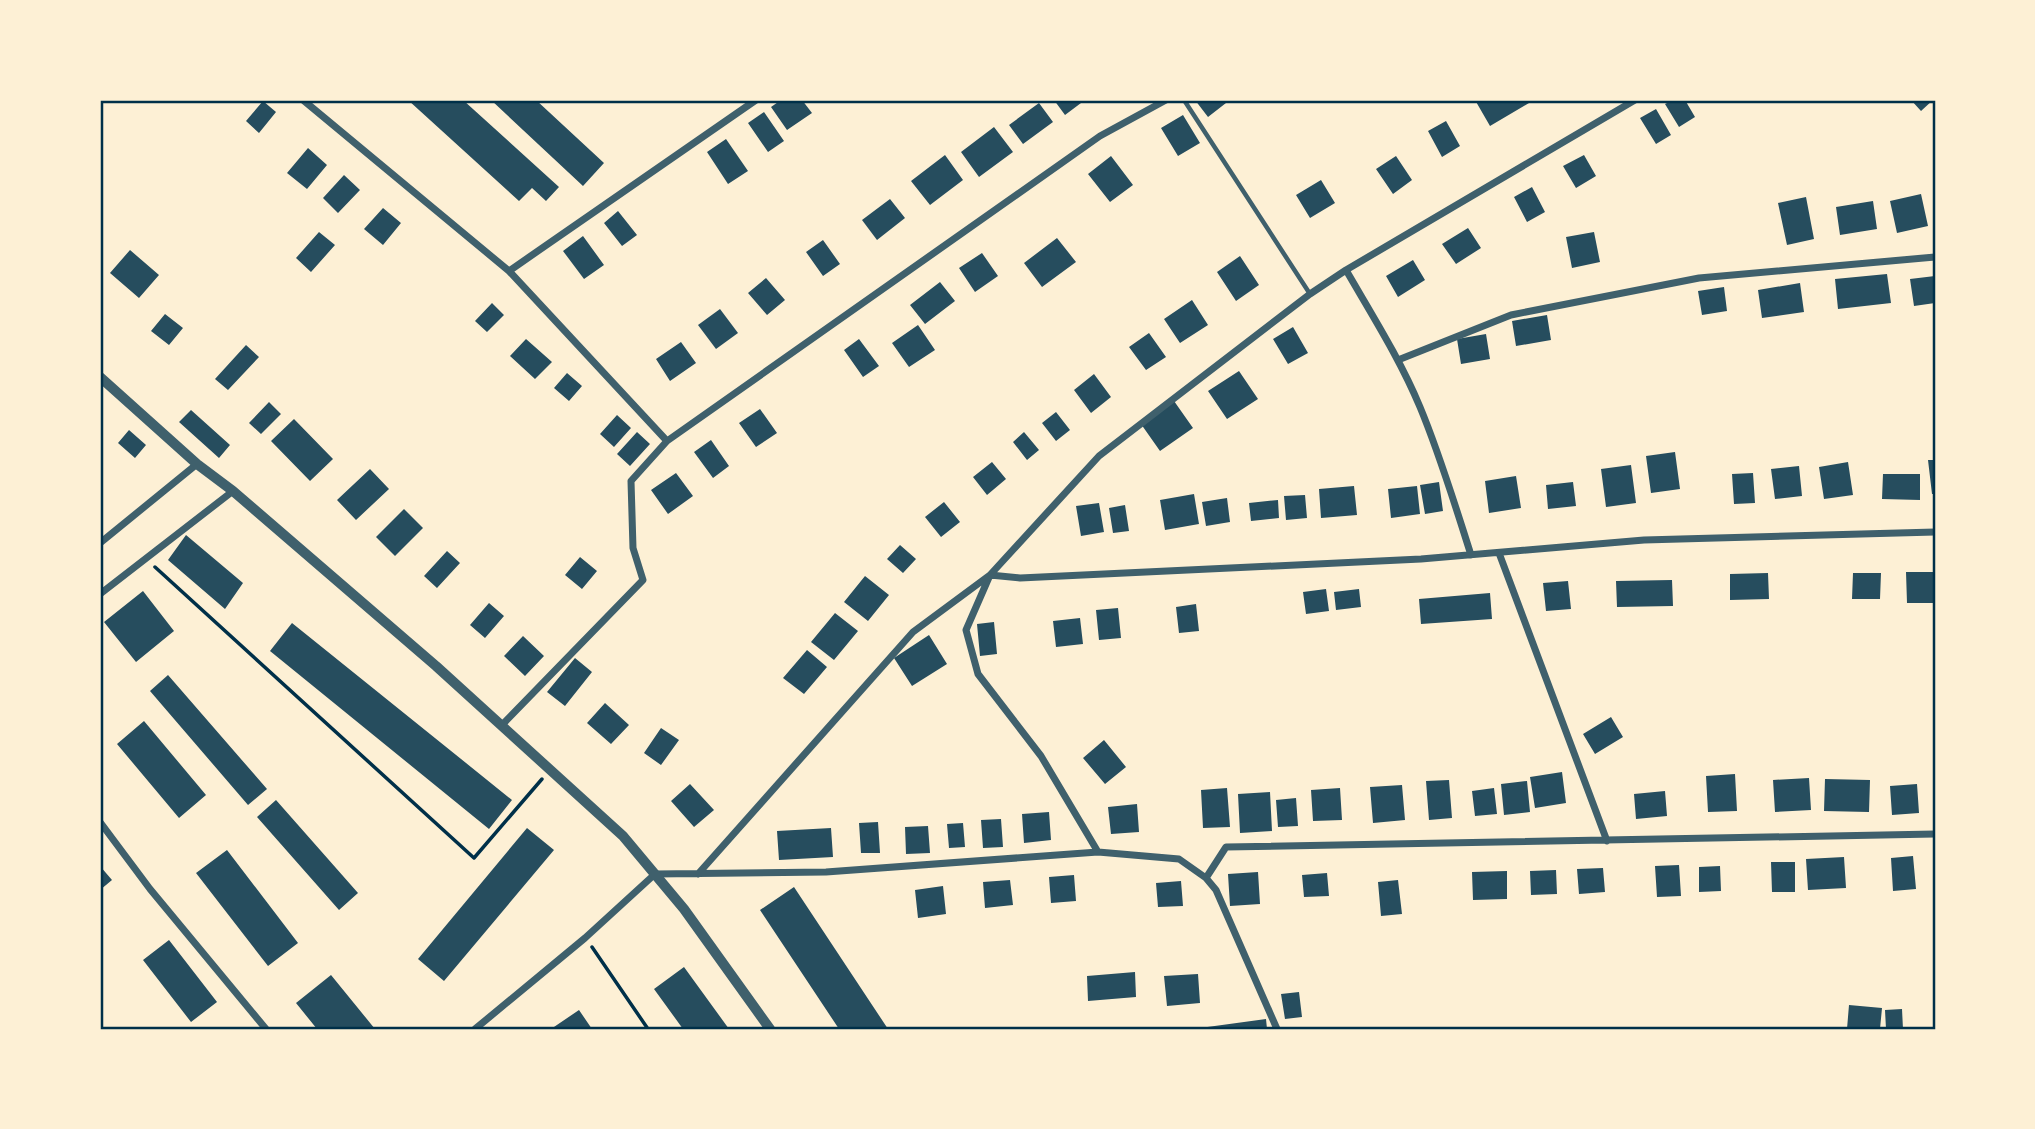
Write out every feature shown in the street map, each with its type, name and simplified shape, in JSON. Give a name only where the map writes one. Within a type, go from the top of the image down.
[{"type":"street","points":[[303,100],[509,271],[667,441]]},
{"type":"street","points":[[509,271],[756,100]]},
{"type":"street","points":[[501,726],[643,580],[633,548],[631,481],[667,441],[1100,136],[1166,100]]},
{"type":"street","points":[[698,874],[913,632],[990,575],[1099,456],[1310,294],[1346,270],[1635,100]]},
{"type":"street","points":[[1398,360],[1511,315],[1699,278],[1935,257]]},
{"type":"street","points":[[1346,270],[1398,360],[1441,461],[1471,555]]},
{"type":"street","points":[[100,377],[501,726],[623,836],[684,909],[770,1029]]},
{"type":"street","points":[[100,543],[197,464]]},
{"type":"street","points":[[100,594],[233,491]]},
{"type":"street","points":[[990,575],[1020,578],[1228,569],[1471,555],[1644,540],[1935,533]]},
{"type":"street","points":[[1499,553],[1607,841]]},
{"type":"street","points":[[990,575],[966,630],[978,674],[1041,756],[1098,852]]},
{"type":"street","points":[[100,822],[150,889],[266,1029]]},
{"type":"street","points":[[1206,878],[1226,847],[1935,834]]},
{"type":"street","points":[[475,1029],[585,938],[655,874],[826,872],[1098,852],[1179,859],[1206,878],[1216,890],[1277,1029]]},
{"type":"lane","points":[[1184,100],[1310,294]]},
{"type":"path","points":[[145,557],[474,858],[550,770]]},
{"type":"path","points":[[585,938],[648,1029]]},
{"type":"building","points":[[408,100],[463,100],[559,187],[546,201],[532,188],[519,201]]},
{"type":"building","points":[[491,100],[536,100],[604,163],[583,186]]},
{"type":"building","points":[[781,100],[802,100],[812,113],[787,130],[771,107]]},
{"type":"building","points":[[1054,100],[1085,100],[1065,115]]},
{"type":"building","points":[[1195,100],[1224,100],[1226,103],[1208,117]]},
{"type":"building","points":[[1475,100],[1534,100],[1490,126]]},
{"type":"building","points":[[1673,100],[1685,100],[1695,117],[1679,127],[1665,104]]},
{"type":"building","points":[[1911,100],[1933,100],[1921,111]]},
{"type":"building","points":[[263,101],[276,112],[259,133],[246,121]]},
{"type":"building","points":[[1039,103],[1053,122],[1023,144],[1009,125]]},
{"type":"building","points":[[1656,109],[1671,135],[1656,144],[1640,118]]},
{"type":"building","points":[[764,112],[784,141],[768,152],[748,123]]},
{"type":"building","points":[[1183,115],[1200,143],[1178,156],[1161,128]]},
{"type":"building","points":[[1446,121],[1460,146],[1442,157],[1428,131]]},
{"type":"building","points":[[994,127],[1013,152],[979,177],[961,152]]},
{"type":"building","points":[[726,139],[748,171],[728,184],[707,152]]},
{"type":"building","points":[[308,148],[327,165],[307,189],[287,173]]},
{"type":"building","points":[[945,155],[963,180],[930,205],[911,181]]},
{"type":"building","points":[[1584,155],[1596,176],[1576,188],[1563,166]]},
{"type":"building","points":[[1111,156],[1133,185],[1110,202],[1088,174]]},
{"type":"building","points":[[1396,156],[1412,180],[1393,194],[1376,169]]},
{"type":"building","points":[[344,175],[360,190],[338,213],[323,198]]},
{"type":"building","points":[[1321,180],[1335,203],[1310,218],[1296,195]]},
{"type":"building","points":[[1532,187],[1545,212],[1527,222],[1514,197]]},
{"type":"building","points":[[1921,194],[1928,226],[1897,233],[1890,201]]},
{"type":"building","points":[[1806,197],[1814,239],[1787,245],[1778,203]]},
{"type":"building","points":[[890,199],[905,218],[877,240],[862,220]]},
{"type":"building","points":[[1873,201],[1877,229],[1840,235],[1836,207]]},
{"type":"building","points":[[383,208],[401,223],[383,245],[364,229]]},
{"type":"building","points":[[618,211],[637,235],[622,246],[604,223]]},
{"type":"building","points":[[1468,228],[1481,248],[1456,264],[1442,244]]},
{"type":"building","points":[[319,232],[335,245],[311,272],[296,258]]},
{"type":"building","points":[[1594,232],[1600,262],[1572,268],[1566,237]]},
{"type":"building","points":[[583,236],[604,265],[584,279],[563,251]]},
{"type":"building","points":[[1057,238],[1076,262],[1042,287],[1024,263]]},
{"type":"building","points":[[823,240],[840,264],[823,276],[806,252]]},
{"type":"building","points":[[130,250],[159,275],[139,298],[110,273]]},
{"type":"building","points":[[982,253],[998,276],[975,292],[959,268]]},
{"type":"building","points":[[1240,256],[1259,285],[1236,301],[1217,272]]},
{"type":"building","points":[[1413,260],[1425,280],[1398,297],[1386,276]]},
{"type":"building","points":[[1887,274],[1891,303],[1838,309],[1835,279]]},
{"type":"building","points":[[1935,276],[1935,303],[1914,306],[1910,279]]},
{"type":"building","points":[[766,278],[785,300],[767,315],[748,293]]},
{"type":"building","points":[[940,282],[955,301],[925,324],[910,305]]},
{"type":"building","points":[[1800,283],[1804,312],[1762,318],[1758,290]]},
{"type":"building","points":[[1724,287],[1727,311],[1702,315],[1698,291]]},
{"type":"building","points":[[1192,300],[1208,325],[1180,343],[1164,319]]},
{"type":"building","points":[[492,303],[504,315],[487,332],[475,321]]},
{"type":"building","points":[[720,309],[738,333],[716,349],[698,325]]},
{"type":"building","points":[[165,314],[183,328],[169,345],[151,331]]},
{"type":"building","points":[[1547,315],[1551,340],[1516,346],[1512,321]]},
{"type":"building","points":[[918,325],[935,350],[909,367],[892,343]]},
{"type":"building","points":[[1293,327],[1308,353],[1288,364],[1273,339]]},
{"type":"building","points":[[1149,333],[1166,357],[1146,370],[1129,347]]},
{"type":"building","points":[[1486,334],[1490,359],[1461,364],[1457,339]]},
{"type":"building","points":[[526,339],[552,362],[535,379],[510,356]]},
{"type":"building","points":[[859,339],[879,366],[863,377],[844,350]]},
{"type":"building","points":[[681,342],[696,363],[670,381],[656,359]]},
{"type":"building","points":[[246,345],[259,357],[228,390],[215,379]]},
{"type":"building","points":[[1239,371],[1258,399],[1227,419],[1208,391]]},
{"type":"building","points":[[567,373],[582,386],[569,401],[554,388]]},
{"type":"building","points":[[1094,374],[1111,397],[1091,413],[1074,390]]},
{"type":"building","points":[[1174,401],[1193,428],[1160,451],[1141,424]]},
{"type":"building","points":[[269,402],[281,414],[261,434],[249,423]]},
{"type":"building","points":[[760,409],[777,433],[756,447],[739,423]]},
{"type":"building","points":[[191,410],[230,445],[219,458],[179,422]]},
{"type":"building","points":[[1056,412],[1070,430],[1056,441],[1042,423]]},
{"type":"building","points":[[617,415],[631,428],[614,447],[600,434]]},
{"type":"building","points":[[294,419],[333,459],[310,481],[271,441]]},
{"type":"building","points":[[129,430],[146,445],[135,458],[118,443]]},
{"type":"building","points":[[637,432],[650,444],[630,466],[617,454]]},
{"type":"building","points":[[1024,432],[1039,450],[1027,460],[1013,442]]},
{"type":"building","points":[[711,440],[729,466],[713,478],[694,452]]},
{"type":"building","points":[[1675,452],[1680,489],[1651,493],[1646,456]]},
{"type":"building","points":[[1928,460],[1935,460],[1935,494],[1932,494]]},
{"type":"building","points":[[992,462],[1006,479],[987,495],[973,477]]},
{"type":"building","points":[[1848,462],[1853,495],[1824,499],[1819,467]]},
{"type":"building","points":[[1631,465],[1636,503],[1606,507],[1601,469]]},
{"type":"building","points":[[1799,466],[1802,496],[1775,499],[1771,469]]},
{"type":"building","points":[[370,469],[389,489],[356,520],[337,500]]},
{"type":"building","points":[[676,473],[693,496],[668,514],[651,490]]},
{"type":"building","points":[[1753,473],[1755,503],[1734,504],[1732,474]]},
{"type":"building","points":[[1883,474],[1920,474],[1920,500],[1882,499]]},
{"type":"building","points":[[1516,476],[1521,508],[1489,513],[1485,481]]},
{"type":"building","points":[[1439,482],[1443,511],[1425,514],[1420,485]]},
{"type":"building","points":[[1573,482],[1576,506],[1548,509],[1546,485]]},
{"type":"building","points":[[1354,486],[1357,515],[1321,518],[1319,489]]},
{"type":"building","points":[[1417,486],[1420,514],[1391,518],[1388,489]]},
{"type":"building","points":[[1194,494],[1199,524],[1165,530],[1160,500]]},
{"type":"building","points":[[1305,495],[1307,518],[1286,520],[1284,496]]},
{"type":"building","points":[[1227,498],[1230,522],[1206,526],[1202,502]]},
{"type":"building","points":[[1278,500],[1279,518],[1251,521],[1249,503]]},
{"type":"building","points":[[944,502],[960,522],[941,537],[925,517]]},
{"type":"building","points":[[1099,503],[1104,532],[1081,536],[1076,506]]},
{"type":"building","points":[[1125,505],[1129,531],[1113,533],[1109,508]]},
{"type":"building","points":[[404,509],[423,528],[395,556],[376,537]]},
{"type":"building","points":[[186,535],[243,583],[225,609],[168,560]]},
{"type":"building","points":[[900,545],[916,559],[903,573],[887,559]]},
{"type":"building","points":[[447,551],[460,563],[437,588],[424,576]]},
{"type":"building","points":[[580,557],[597,571],[582,589],[565,575]]},
{"type":"building","points":[[1906,572],[1935,572],[1935,603],[1907,603]]},
{"type":"building","points":[[1768,573],[1769,599],[1730,600],[1730,574]]},
{"type":"building","points":[[1853,573],[1881,573],[1880,599],[1852,599]]},
{"type":"building","points":[[865,576],[889,595],[868,621],[844,602]]},
{"type":"building","points":[[1672,580],[1673,606],[1617,607],[1616,581]]},
{"type":"building","points":[[1568,581],[1571,609],[1546,611],[1543,583]]},
{"type":"building","points":[[1326,589],[1329,611],[1306,614],[1303,592]]},
{"type":"building","points":[[1359,589],[1361,607],[1336,610],[1334,592]]},
{"type":"building","points":[[143,591],[174,631],[136,662],[104,622]]},
{"type":"building","points":[[1490,593],[1492,619],[1421,624],[1419,599]]},
{"type":"building","points":[[489,603],[504,616],[485,638],[470,625]]},
{"type":"building","points":[[1196,604],[1199,631],[1179,633],[1176,607]]},
{"type":"building","points":[[1118,608],[1121,638],[1099,640],[1096,610]]},
{"type":"building","points":[[835,613],[858,631],[834,660],[811,642]]},
{"type":"building","points":[[1080,618],[1083,644],[1056,647],[1053,621]]},
{"type":"building","points":[[994,622],[997,654],[980,656],[977,624]]},
{"type":"building","points":[[292,623],[512,800],[489,829],[270,651]]},
{"type":"building","points":[[929,635],[947,664],[912,686],[894,658]]},
{"type":"building","points":[[523,636],[544,656],[525,676],[504,656]]},
{"type":"building","points":[[807,650],[827,667],[804,694],[783,678]]},
{"type":"building","points":[[575,658],[592,672],[565,706],[547,692]]},
{"type":"building","points":[[168,675],[267,789],[248,805],[150,691]]},
{"type":"building","points":[[605,703],[629,725],[611,744],[587,723]]},
{"type":"building","points":[[1611,717],[1623,737],[1595,754],[1583,734]]},
{"type":"building","points":[[144,721],[206,795],[179,818],[117,744]]},
{"type":"building","points":[[661,728],[679,740],[661,765],[644,753]]},
{"type":"building","points":[[1104,740],[1126,767],[1105,784],[1083,758]]},
{"type":"building","points":[[1562,772],[1566,803],[1535,808],[1530,777]]},
{"type":"building","points":[[1735,774],[1737,811],[1708,812],[1706,776]]},
{"type":"building","points":[[1809,778],[1811,810],[1775,812],[1773,780]]},
{"type":"building","points":[[1825,779],[1870,780],[1869,812],[1824,811]]},
{"type":"building","points":[[1449,780],[1452,818],[1429,820],[1426,781]]},
{"type":"building","points":[[1527,781],[1530,812],[1504,815],[1501,784]]},
{"type":"building","points":[[690,784],[714,810],[694,827],[671,801]]},
{"type":"building","points":[[1917,784],[1919,813],[1892,815],[1890,786]]},
{"type":"building","points":[[1402,785],[1405,820],[1373,823],[1370,787]]},
{"type":"building","points":[[1227,788],[1230,827],[1203,828],[1201,790]]},
{"type":"building","points":[[1340,788],[1342,820],[1313,821],[1311,790]]},
{"type":"building","points":[[1494,788],[1497,814],[1475,816],[1472,791]]},
{"type":"building","points":[[1665,791],[1667,816],[1636,819],[1634,794]]},
{"type":"building","points":[[1270,792],[1272,831],[1240,833],[1238,794]]},
{"type":"building","points":[[1296,798],[1298,826],[1278,827],[1276,800]]},
{"type":"building","points":[[276,800],[358,893],[339,910],[257,817]]},
{"type":"building","points":[[1137,804],[1139,832],[1111,834],[1108,807]]},
{"type":"building","points":[[1049,812],[1051,840],[1024,843],[1022,814]]},
{"type":"building","points":[[1001,819],[1003,847],[983,848],[981,820]]},
{"type":"building","points":[[878,822],[880,853],[861,853],[859,823]]},
{"type":"building","points":[[963,823],[965,847],[949,848],[947,824]]},
{"type":"building","points":[[928,826],[930,853],[906,854],[905,827]]},
{"type":"building","points":[[527,828],[554,850],[444,981],[418,959]]},
{"type":"building","points":[[831,828],[833,857],[779,860],[777,831]]},
{"type":"building","points":[[227,850],[298,943],[268,966],[196,873]]},
{"type":"building","points":[[1913,856],[1916,889],[1893,891],[1891,858]]},
{"type":"building","points":[[1844,857],[1846,888],[1808,890],[1806,859]]},
{"type":"building","points":[[1771,862],[1795,862],[1795,892],[1772,892]]},
{"type":"building","points":[[1679,865],[1681,896],[1657,897],[1655,866]]},
{"type":"building","points":[[100,866],[112,880],[100,890]]},
{"type":"building","points":[[1720,866],[1721,891],[1699,892],[1699,867]]},
{"type":"building","points":[[1603,868],[1605,892],[1579,894],[1577,869]]},
{"type":"building","points":[[1556,870],[1557,894],[1531,895],[1530,871]]},
{"type":"building","points":[[1507,871],[1507,899],[1473,900],[1472,872]]},
{"type":"building","points":[[1258,872],[1260,904],[1230,906],[1228,874]]},
{"type":"building","points":[[1327,873],[1329,896],[1304,897],[1302,875]]},
{"type":"building","points":[[1074,875],[1076,901],[1051,903],[1049,877]]},
{"type":"building","points":[[1010,880],[1013,905],[985,908],[983,882]]},
{"type":"building","points":[[1398,880],[1402,914],[1381,916],[1378,882]]},
{"type":"building","points":[[1181,881],[1183,906],[1158,907],[1156,883]]},
{"type":"building","points":[[943,886],[946,914],[918,918],[915,890]]},
{"type":"building","points":[[794,887],[888,1029],[839,1029],[760,910]]},
{"type":"building","points":[[169,940],[217,1002],[191,1022],[143,960]]},
{"type":"building","points":[[684,967],[729,1029],[683,1029],[654,989]]},
{"type":"building","points":[[1135,972],[1136,997],[1088,1001],[1087,976]]},
{"type":"building","points":[[1198,974],[1200,1003],[1167,1006],[1164,976]]},
{"type":"building","points":[[331,975],[375,1029],[317,1029],[296,1003]]},
{"type":"building","points":[[1299,992],[1302,1017],[1285,1019],[1281,994]]},
{"type":"building","points":[[1849,1005],[1882,1008],[1880,1029],[1847,1029]]},
{"type":"building","points":[[1902,1009],[1903,1029],[1886,1029],[1885,1010]]},
{"type":"building","points":[[579,1010],[592,1029],[551,1029]]},
{"type":"building","points":[[1266,1019],[1267,1029],[1200,1028]]}]
